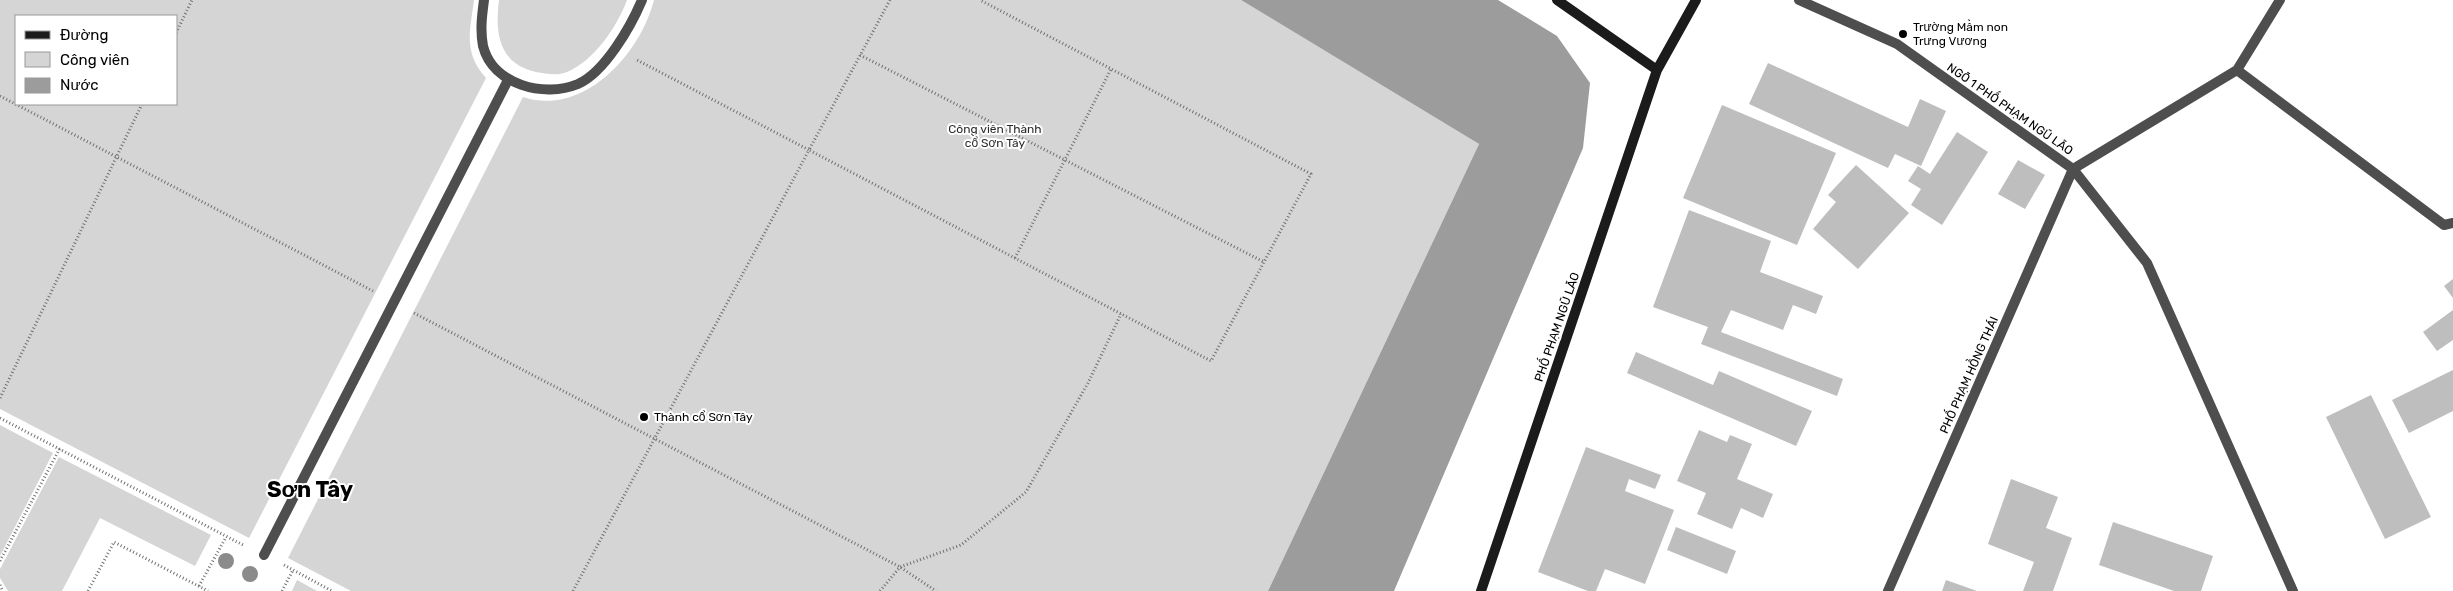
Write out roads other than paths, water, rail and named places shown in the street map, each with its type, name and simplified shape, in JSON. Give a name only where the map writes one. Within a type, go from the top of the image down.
[{"type":"main road","points":[[1557,0],[1657,70]]},
{"type":"main road","name":"PHỐ PHẠM NGŨ LÃO","points":[[1481,591],[1657,70],[1696,0]]},
{"type":"street","points":[[484,0],[481,31],[484,47],[493,65],[508,80],[530,88],[554,90],[579,83],[598,68],[615,48],[634,19],[642,0]]},
{"type":"street","name":"NGÕ 1 PHỐ PHẠM NGŨ LÃO","points":[[1799,0],[1897,44],[2073,169],[2147,263],[2293,591]]},
{"type":"street","points":[[2073,169],[2237,70],[2280,0]]},
{"type":"street","points":[[2237,70],[2444,225],[2453,223]]},
{"type":"street","points":[[264,555],[508,80]]},
{"type":"street","name":"PHỐ PHẠM HỒNG THÁI","points":[[1888,591],[2073,169]]},
{"type":"street","points":[[2284,572],[2285,591]]},
{"type":"water","points":[[1241,0],[1498,0],[1557,36],[1590,83],[1583,148],[1394,591],[1268,591],[1479,144]]},
{"type":"place","name":"Trường Mầm non Trưng Vương","points":[[1903,34]]},
{"type":"place","name":"Thành cổ Sơn Tây","points":[[644,417]]},
{"type":"district","name":"Sơn Tây","points":[[310,489]]},
{"type":"park label","name":"Công viên Thành cổ Sơn Tây","points":[[995,136]]}]
